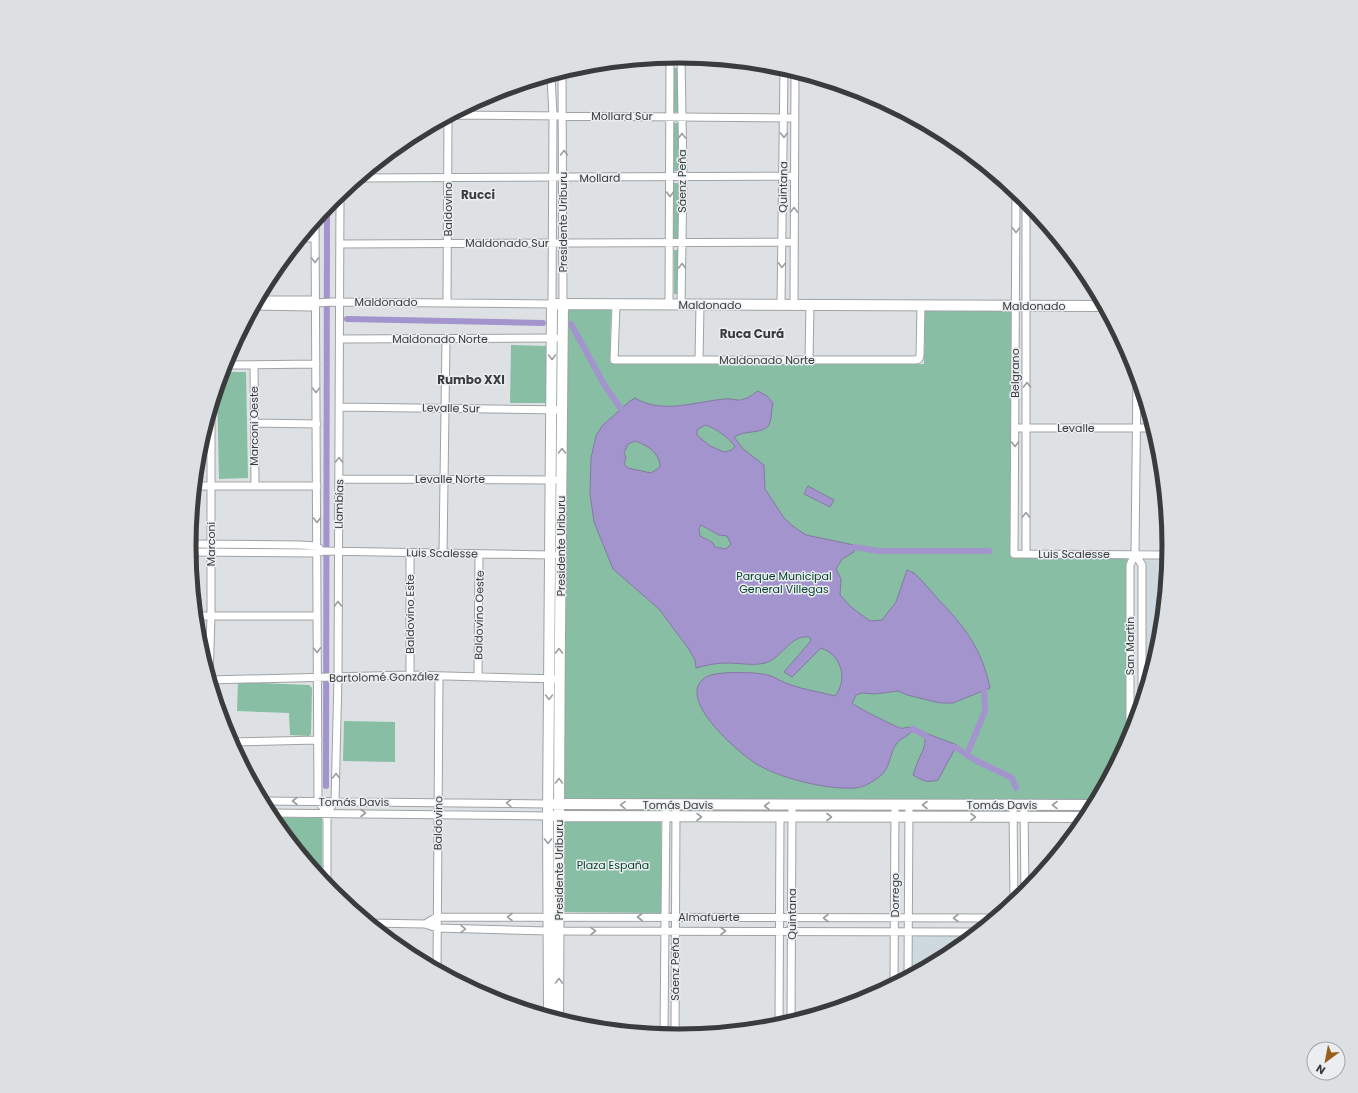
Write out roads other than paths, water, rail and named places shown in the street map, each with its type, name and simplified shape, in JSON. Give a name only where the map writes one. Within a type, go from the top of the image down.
[{"type":"street","name":"Sáenz Peña","points":[[669,63],[669,305]]},
{"type":"street","name":"Sáenz Peña","points":[[680,63],[683,177],[682,305]]},
{"type":"street","name":"Quintana","points":[[782,305],[784,74]]},
{"type":"street","name":"Presidente Uriburu","points":[[553,917],[560,804],[550,555],[562,410],[564,243],[564,116],[562,77]]},
{"type":"street","name":"Quintana","points":[[794,305],[795,77]]},
{"type":"street","name":"Presidente Uriburu","points":[[551,80],[553,116],[551,338],[552,410],[562,555],[554,679],[548,816],[558,1015]]},
{"type":"street","name":"Mollard Sur","points":[[459,116],[682,116],[795,118]]},
{"type":"street","name":"Baldovino","points":[[447,302],[449,122]]},
{"type":"street","name":"Mollard","points":[[366,178],[448,179],[794,176]]},
{"type":"street","name":"Belgrano","points":[[1014,554],[1016,200]]},
{"type":"street","name":"Llambías","points":[[335,802],[335,552],[339,479],[340,202]]},
{"type":"street","name":"Belgrano","points":[[1026,210],[1026,554]]},
{"type":"street","name":"Llambías","points":[[315,228],[319,303],[316,364],[319,550],[317,616],[321,678],[318,740],[318,802]]},
{"type":"street","points":[[307,238],[315,238]]},
{"type":"street","name":"Maldonado Sur","points":[[340,244],[794,242]]},
{"type":"street","name":"Maldonado","points":[[263,300],[312,300],[319,303]]},
{"type":"street","name":"Maldonado","points":[[259,306],[310,307],[319,303],[332,302],[447,302],[616,305],[1099,306]]},
{"type":"street","name":"Maldonado Norte","points":[[616,305],[614,360],[909,361],[919,359],[921,306]]},
{"type":"street","points":[[699,360],[700,305]]},
{"type":"street","points":[[809,360],[810,305]]},
{"type":"street","name":"Maldonado Norte","points":[[340,339],[563,338]]},
{"type":"street","points":[[443,553],[446,339]]},
{"type":"street","points":[[231,365],[316,364]]},
{"type":"street","name":"Marconi Oeste","points":[[254,365],[255,486]]},
{"type":"street","name":"San Martín","points":[[1130,721],[1130,565],[1135,554],[1137,390]]},
{"type":"street","name":"Levalle Sur","points":[[340,407],[562,410]]},
{"type":"street","points":[[254,423],[316,424]]},
{"type":"street","name":"Levalle","points":[[1015,428],[1148,428]]},
{"type":"street","name":"Marconi","points":[[208,437],[212,544],[210,661]]},
{"type":"street","name":"Levalle Norte","points":[[339,479],[445,478],[556,480]]},
{"type":"street","points":[[200,486],[317,486]]},
{"type":"street","name":"Luis Scalesse","points":[[196,544],[335,552],[562,555]]},
{"type":"street","name":"Luis Scalesse","points":[[196,552],[319,550]]},
{"type":"street","name":"Baldovino Este","points":[[410,553],[410,675]]},
{"type":"street","name":"Baldovino Oeste","points":[[478,676],[479,554]]},
{"type":"street","name":"Luis Scalesse","points":[[1014,554],[1162,555]]},
{"type":"street","name":"San Martín","points":[[1135,554],[1142,564],[1143,682]]},
{"type":"street","points":[[201,616],[317,616]]},
{"type":"street","name":"Bartolomé González","points":[[214,680],[410,675],[554,679]]},
{"type":"street","name":"Baldovino","points":[[437,965],[439,676]]},
{"type":"street","points":[[1130,693],[1140,693]]},
{"type":"street","points":[[237,742],[318,740]]},
{"type":"street","name":"Tomás Davis","points":[[268,801],[671,806],[1087,805]]},
{"type":"street","points":[[318,802],[327,813]]},
{"type":"street","points":[[327,878],[327,813],[335,802]]},
{"type":"street","name":"Dorrego","points":[[908,972],[910,805]]},
{"type":"street","points":[[1014,805],[1014,895]]},
{"type":"street","points":[[1024,805],[1025,884]]},
{"type":"street","name":"Sáenz Peña","points":[[671,806],[676,917],[675,1030]]},
{"type":"street","name":"Sáenz Peña","points":[[664,1030],[665,917],[671,806]]},
{"type":"street","name":"Quintana","points":[[791,1017],[792,806]]},
{"type":"street","name":"Dorrego","points":[[894,979],[895,806]]},
{"type":"street","name":"Tomás Davis","points":[[276,813],[438,813],[671,817],[1080,817]]},
{"type":"street","name":"Quintana","points":[[779,1020],[780,817]]},
{"type":"street","points":[[425,924],[437,917]]},
{"type":"street","name":"Almafuerte","points":[[437,917],[988,918]]},
{"type":"street","name":"Almafuerte","points":[[376,923],[425,924],[437,928],[554,931],[970,932]]},
{"type":"street","name":"Presidente Uriburu","points":[[549,1012],[554,931]]},
{"type":"waterway","points":[[326,786],[327,215]]},
{"type":"waterway","points":[[347,319],[543,323]]},
{"type":"waterway","points":[[571,324],[605,386],[621,409]]},
{"type":"waterway","points":[[854,547],[879,551],[989,551]]},
{"type":"waterway","points":[[967,754],[985,711],[984,690]]},
{"type":"waterway","points":[[913,729],[926,736]]},
{"type":"waterway","points":[[955,747],[975,760],[1012,778],[1016,788]]},
{"type":"district","name":"Rucci","points":[[478,194]]},
{"type":"district","name":"Ruca Curá","points":[[752,333]]},
{"type":"district","name":"Rumbo XXI","points":[[471,379]]},
{"type":"park label","name":"Parque Municipal General Villegas","points":[[784,582]]},
{"type":"park label","name":"Plaza España","points":[[613,865]]}]
